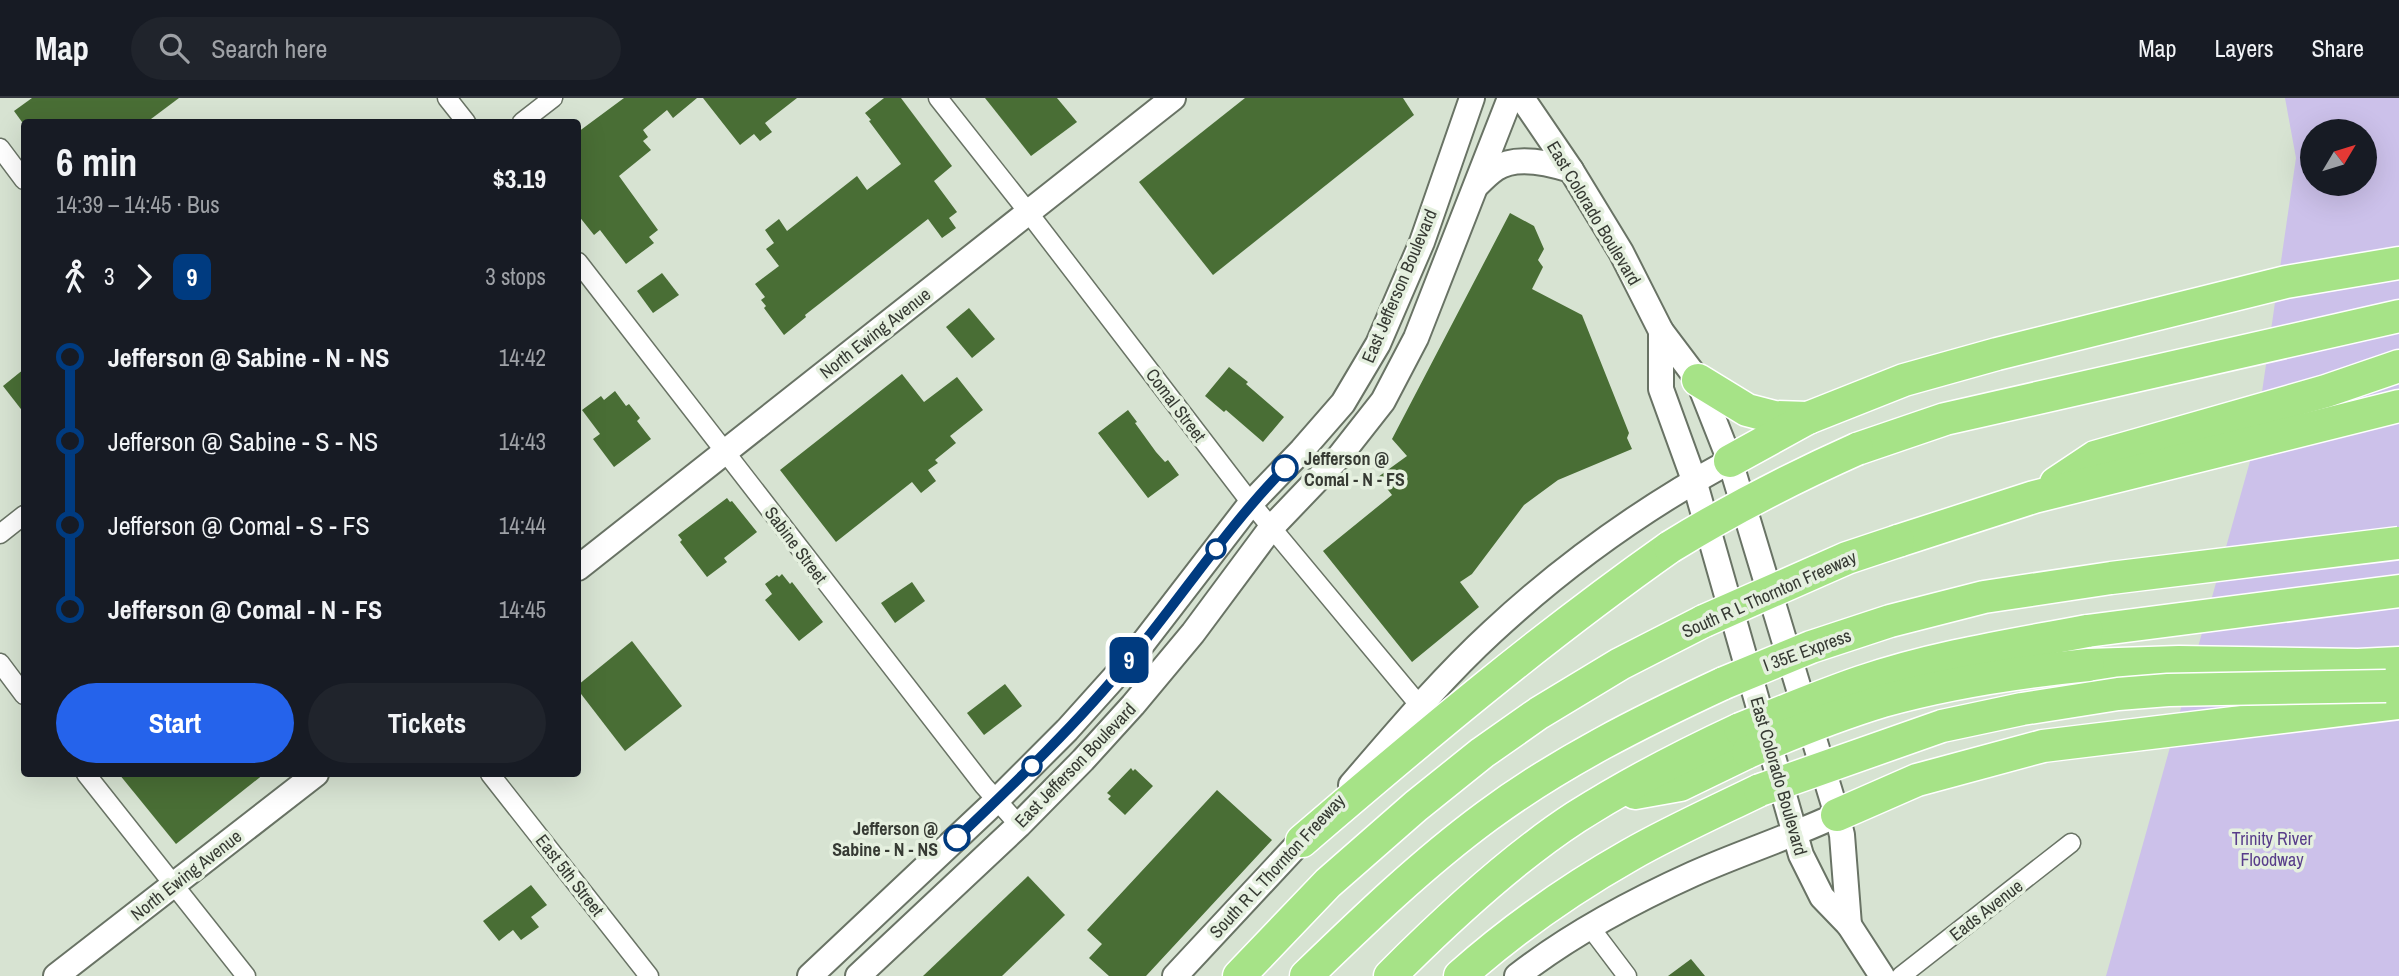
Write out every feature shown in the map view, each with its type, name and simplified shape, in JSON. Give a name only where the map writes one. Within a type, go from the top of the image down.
[{"type":"highway","points":[[1730,460],[1808,418],[1904,380],[2286,282],[2399,263]]},
{"type":"highway","points":[[1302,841],[1453,713],[1594,602],[1670,547],[1793,477],[1857,449],[1945,419],[2399,316]]},
{"type":"highway","points":[[2117,464],[2399,366]]},
{"type":"highway","points":[[1698,380],[1747,410],[1774,417],[1808,418]]},
{"type":"highway","name":"South R L Thornton Freeway","points":[[1239,976],[1328,883],[1482,753],[1539,713],[1619,664],[1704,621],[1847,558],[2034,497],[2117,464],[2399,406]]},
{"type":"highway","name":"I 35E Express","points":[[1307,976],[1369,916],[1442,852],[1487,816],[1559,768],[1724,682],[1811,646],[1890,621],[1984,597],[2111,578],[2399,543]]},
{"type":"highway","points":[[1390,976],[1494,879],[1575,818],[1609,798],[1681,785],[1744,740],[1861,682],[1981,651],[2087,631],[2399,591]]},
{"type":"highway","points":[[1744,740],[1961,682],[2046,670],[2179,663],[2399,663]]},
{"type":"highway","points":[[1460,976],[1482,956],[1548,908],[1631,855],[1760,790],[1942,726],[2021,709],[2118,694],[2168,690],[2399,685]]},
{"type":"highway","points":[[1837,815],[1917,780],[2043,746],[2399,703]]},
{"type":"main road","name":"North Ewing Avenue","points":[[581,566],[1173,98]]},
{"type":"main road","name":"East Jefferson Boulevard","points":[[810,976],[997,800],[1067,730],[1130,660],[1251,503],[1343,404],[1378,344],[1422,242],[1472,98]]},
{"type":"main road","name":"East Jefferson Boulevard","points":[[858,976],[1019,824],[1133,705],[1194,632],[1271,528],[1339,457],[1383,401],[1416,338],[1510,98]]},
{"type":"main road","name":"East Colorado Boulevard","points":[[1522,98],[1571,170],[1621,252],[1661,331],[1698,380],[1730,460],[1837,815],[1842,835],[1849,925]]},
{"type":"main road","points":[[1477,185],[1496,168],[1510,163],[1552,164],[1571,170]]},
{"type":"main road","name":"East Colorado Boulevard","points":[[1661,331],[1661,389],[1694,480],[1806,868],[1822,897],[1849,925],[1882,976]]},
{"type":"main road","name":"South R L Thornton Freeway","points":[[1175,976],[1302,841],[1420,706],[1491,632],[1567,566],[1694,480],[1730,460]]},
{"type":"main road","name":"North Ewing Avenue","points":[[56,976],[312,777]]},
{"type":"main road","points":[[1517,976],[1590,927],[1637,901],[1696,873],[1837,815]]},
{"type":"street","points":[[447,98],[464,119]]},
{"type":"street","points":[[526,119],[553,98]]},
{"type":"street","name":"Comal Street","points":[[938,98],[1251,503],[1420,706]]},
{"type":"street","points":[[0,148],[21,176]]},
{"type":"street","name":"Sabine Street","points":[[581,266],[997,800],[1019,824]]},
{"type":"street","points":[[0,534],[21,517]]},
{"type":"street","points":[[0,663],[21,691]]},
{"type":"street","points":[[88,777],[246,976]]},
{"type":"street","name":"East 5th Street","points":[[492,777],[649,976]]},
{"type":"street","name":"Eads Avenue","points":[[1901,976],[2071,843]]},
{"type":"street","points":[[1590,927],[1627,976]]},
{"type":"green space","name":"Trinity River Floodway","points":[[2285,98],[2399,98],[2399,976],[2106,976],[2254,447],[2296,158]]},
{"type":"building","points":[[32,98],[179,98],[151,119],[21,121],[14,111]]},
{"type":"building","points":[[624,98],[697,98],[673,118],[667,110],[643,130],[648,137],[643,141],[651,150],[619,176],[658,230],[649,237],[654,243],[626,264],[600,230],[594,235],[581,219],[581,130]]},
{"type":"building","points":[[703,98],[797,98],[765,123],[772,132],[760,141],[754,134],[740,145]]},
{"type":"building","points":[[884,98],[901,98],[952,166],[934,181],[957,212],[949,218],[956,228],[942,238],[928,219],[805,315],[806,317],[784,335],[764,308],[766,306],[761,300],[765,297],[755,284],[779,266],[766,249],[774,243],[765,230],[779,219],[787,231],[857,176],[867,190],[901,164],[865,113]]},
{"type":"building","points":[[985,98],[1057,98],[1077,122],[1031,156]]},
{"type":"building","points":[[1245,98],[1403,98],[1414,115],[1213,275],[1139,182]]},
{"type":"building","points":[[1510,213],[1534,226],[1544,249],[1538,260],[1543,267],[1532,289],[1582,315],[1629,433],[1627,438],[1632,449],[1558,480],[1524,505],[1472,574],[1460,582],[1479,607],[1412,662],[1323,551],[1392,495],[1378,477],[1407,456],[1392,439]]},
{"type":"building","points":[[662,273],[679,295],[653,313],[637,291]]},
{"type":"building","points":[[969,308],[995,339],[972,358],[946,327]]},
{"type":"building","points":[[1229,367],[1284,417],[1263,442],[1205,396]]},
{"type":"building","points":[[21,371],[21,409],[3,386]]},
{"type":"building","points":[[902,374],[924,402],[957,377],[983,410],[950,436],[956,443],[935,460],[938,463],[928,470],[936,481],[921,493],[912,482],[836,542],[780,470]]},
{"type":"building","points":[[615,391],[626,406],[629,404],[640,418],[637,421],[651,439],[614,467],[593,439],[600,434],[582,410],[601,396],[604,400]]},
{"type":"building","points":[[1128,410],[1156,452],[1165,462],[1168,460],[1179,475],[1148,498],[1098,433]]},
{"type":"building","points":[[727,498],[757,532],[724,558],[727,562],[707,577],[680,542],[682,540],[678,535]]},
{"type":"building","points":[[782,574],[790,584],[792,582],[823,622],[799,641],[765,600],[772,594],[765,584]]},
{"type":"building","points":[[912,582],[925,601],[895,623],[881,603]]},
{"type":"building","points":[[632,641],[682,706],[625,751],[581,694],[581,683]]},
{"type":"building","points":[[1005,684],[1022,706],[984,735],[967,713]]},
{"type":"building","points":[[1131,768],[1153,786],[1125,815],[1108,799],[1111,796],[1107,793]]},
{"type":"building","points":[[121,777],[260,777],[176,844]]},
{"type":"building","points":[[1217,790],[1272,840],[1146,976],[1109,976],[1089,958],[1102,944],[1087,930]]},
{"type":"building","points":[[1028,876],[1065,915],[1002,976],[923,976]]},
{"type":"building","points":[[531,885],[547,905],[531,917],[539,927],[521,940],[513,930],[499,941],[483,921]]},
{"type":"building","points":[[1691,959],[1705,976],[1668,976]]},
{"type":"bus line","name":"9","points":[[957,838],[1067,730],[1130,660],[1251,503],[1285,468]]},
{"type":"place","name":"Jefferson @ Comal - N - FS","points":[[1285,468]]},
{"type":"place","name":"Jefferson @ Sabine - N - NS","points":[[957,838]]}]
